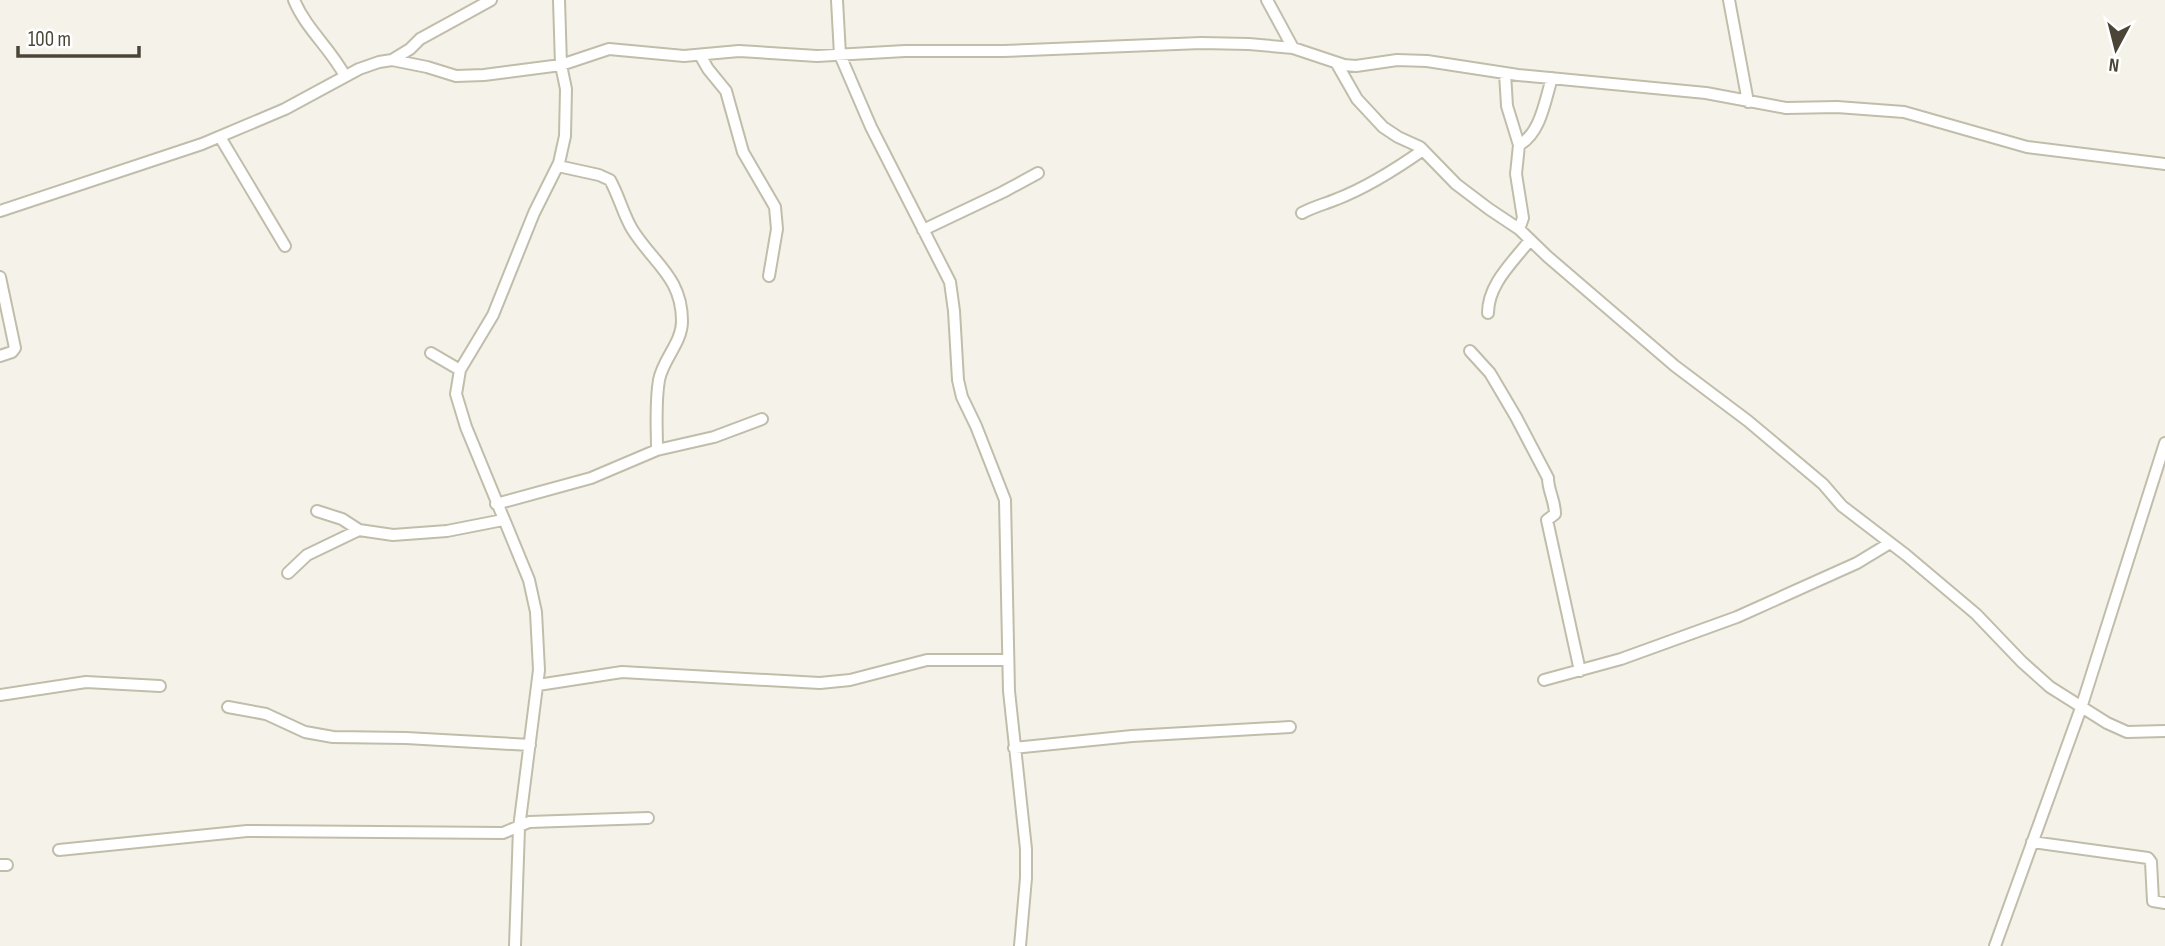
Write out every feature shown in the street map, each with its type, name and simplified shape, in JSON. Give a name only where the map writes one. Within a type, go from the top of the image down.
[{"type":"street","points":[[294,0],[345,76]]},
{"type":"street","points":[[391,60],[410,49],[420,39],[491,0]]},
{"type":"street","points":[[515,946],[519,828],[538,685],[539,639],[529,580],[457,401],[457,382],[460,370],[493,315],[534,213],[558,166],[565,136],[566,111],[559,0]]},
{"type":"street","points":[[837,0],[840,55],[871,127],[950,282],[958,380],[962,397],[1005,500],[1008,660],[1014,748],[1026,849],[1020,946]]},
{"type":"street","points":[[1267,0],[1293,48]]},
{"type":"street","points":[[1729,0],[1748,102]]},
{"type":"street","points":[[0,211],[138,167],[220,136],[285,109],[345,76],[379,62],[391,60],[456,76],[511,73],[561,65],[609,49],[684,56],[740,51],[817,56],[905,51],[1249,44],[1293,48],[1337,64],[1356,66],[1397,60],[1427,61],[1505,73],[1706,93],[1786,108],[1837,107],[1904,112],[2027,146],[2165,164]]},
{"type":"street","points":[[700,55],[726,91],[743,152],[775,207],[777,229],[769,276]]},
{"type":"street","points":[[1337,64],[1357,99],[1371,115],[1391,132],[1423,149],[1456,184],[1519,229],[1675,366],[1748,421],[1823,484],[1842,506],[1976,614],[2037,677],[2081,708],[2127,732],[2165,731]]},
{"type":"street","points":[[1505,73],[1507,106],[1519,145],[1516,174],[1523,218],[1519,229]]},
{"type":"street","points":[[1519,145],[1524,143],[1538,123],[1552,78]]},
{"type":"street","points":[[220,136],[285,246]]},
{"type":"street","points":[[1301,213],[1336,200],[1394,170],[1423,149]]},
{"type":"street","points":[[558,166],[610,180],[643,247],[678,290],[682,323],[679,337],[659,380],[657,450]]},
{"type":"street","points":[[923,230],[1038,173]]},
{"type":"street","points":[[1488,313],[1488,299],[1492,289],[1530,240]]},
{"type":"street","points":[[0,277],[15,347],[12,352],[0,356]]},
{"type":"street","points":[[1470,351],[1490,373],[1517,417],[1548,478],[1548,485],[1555,500],[1555,514],[1547,520],[1580,671]]},
{"type":"street","points":[[430,353],[460,370]]},
{"type":"street","points":[[496,503],[606,473],[657,450],[714,437],[762,419]]},
{"type":"street","points":[[1995,946],[2081,708],[2165,443]]},
{"type":"street","points":[[317,511],[342,519],[359,530],[393,535],[447,531],[503,520]]},
{"type":"street","points":[[288,573],[307,555],[359,530]]},
{"type":"street","points":[[1544,680],[1658,647],[1737,617],[1857,563],[1890,543]]},
{"type":"street","points":[[538,685],[622,672],[820,683],[850,680],[927,660],[1008,660]]},
{"type":"street","points":[[0,695],[86,682],[160,686]]},
{"type":"street","points":[[228,707],[266,714],[305,732],[333,737],[530,745]]},
{"type":"street","points":[[1014,748],[1132,736],[1290,727]]},
{"type":"street","points":[[59,850],[247,831],[503,833],[529,822],[648,818]]},
{"type":"street","points":[[2032,842],[2148,858],[2151,862],[2152,901],[2165,902]]}]
